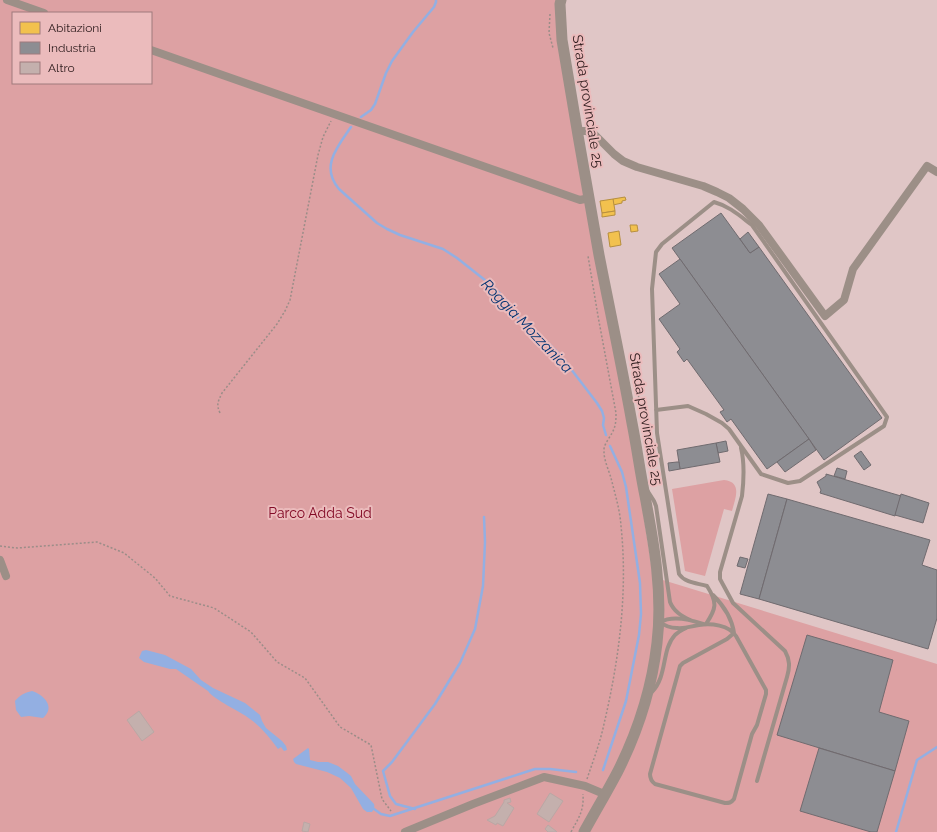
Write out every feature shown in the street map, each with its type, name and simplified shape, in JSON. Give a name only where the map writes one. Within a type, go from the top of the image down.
[{"type":"street","points":[[7,0],[41,12]]},
{"type":"street","name":"Strada provinciale 25","points":[[561,0],[562,40],[599,256],[626,388],[643,485],[657,568],[659,599],[657,644],[647,697],[624,758],[584,832]]},
{"type":"street","points":[[152,50],[580,200],[589,198]]},
{"type":"street","points":[[577,131],[586,131],[594,134],[623,161],[637,167],[703,186],[729,198],[759,225],[825,316],[844,300],[853,269],[927,166],[937,172]]},
{"type":"street","points":[[0,560],[6,576]]},
{"type":"street","points":[[405,832],[544,777],[585,786],[604,794]]},
{"type":"lane","points":[[656,410],[688,406],[706,414],[722,423],[729,429],[761,474],[788,483],[800,481],[884,426],[887,417],[752,225],[723,204],[714,202],[662,244],[656,252],[652,289],[656,410],[657,433],[679,574],[682,578],[689,582],[707,586],[720,602],[733,625],[734,633],[766,692],[732,802],[725,803],[655,784],[650,778],[650,774],[680,666],[727,639],[734,633]]},
{"type":"lane","points":[[741,446],[744,466],[742,496],[720,572],[720,579],[733,603],[785,651],[788,656],[789,665],[787,677],[757,781]]},
{"type":"lane","points":[[643,485],[651,495],[656,506],[670,602],[679,614],[690,620]]},
{"type":"lane","points":[[659,622],[676,628],[706,624],[715,608],[712,594]]},
{"type":"lane","points":[[659,622],[671,618],[683,618],[725,627],[734,633]]},
{"type":"lane","points":[[647,697],[654,690],[661,677],[666,652],[672,640],[676,635],[688,627]]},
{"type":"path","points":[[550,13],[552,48]]},
{"type":"path","points":[[220,413],[217,406],[218,400],[222,393],[277,324],[285,312],[290,300],[318,155],[323,138],[335,114]]},
{"type":"path","points":[[571,832],[582,810],[583,793],[604,726],[615,672],[623,605],[623,555],[621,524],[612,480],[604,452],[605,445],[615,426],[616,413],[588,254]]},
{"type":"path","points":[[0,546],[17,548],[97,542],[124,553],[155,578],[170,596],[214,608],[251,632],[276,662],[305,678],[340,726],[371,745],[382,799],[391,811]]},
{"type":"green space","name":"Parco Adda Sud","points":[[0,0],[558,0],[634,453],[653,577],[937,664],[937,832],[0,832]]},
{"type":"green space","points":[[724,480],[730,481],[734,484],[736,488],[736,496],[732,511],[724,509],[705,576],[685,571],[672,489]]},
{"type":"water","points":[[146,650],[165,655],[191,669],[201,680],[213,688],[245,703],[260,715],[266,728],[282,741],[287,750],[284,751],[281,747],[278,749],[254,722],[216,698],[176,669],[170,669],[144,662],[139,658],[142,651]]},
{"type":"water","points":[[32,691],[41,695],[47,702],[47,714],[43,718],[29,716],[21,717],[16,710],[15,701],[22,694]]},
{"type":"water","points":[[308,748],[310,760],[328,762],[338,766],[351,776],[355,784],[374,804],[372,812],[367,812],[363,809],[351,788],[340,778],[327,772],[296,764],[294,762],[293,759]]},
{"type":"building: Abitazioni","points":[[625,197],[626,200],[622,201],[622,203],[613,205],[613,199]]},
{"type":"building: Abitazioni","points":[[613,199],[615,211],[602,213],[600,201]]},
{"type":"building: Abitazioni","points":[[615,211],[615,215],[602,217],[602,213]]},
{"type":"building: Abitazioni","points":[[630,225],[637,225],[638,231],[631,232]]},
{"type":"building: Abitazioni","points":[[619,231],[621,245],[610,247],[608,233]]},
{"type":"building: Industria","points":[[721,213],[750,253],[759,247],[882,418],[824,460],[672,248]]},
{"type":"building: Industria","points":[[748,232],[759,247],[750,253],[740,239]]},
{"type":"building: Industria","points":[[680,259],[809,439],[767,469],[731,419],[727,422],[720,412],[724,410],[687,359],[684,362],[677,352],[680,349],[659,319],[680,304],[659,274]]},
{"type":"building: Industria","points":[[809,439],[816,450],[785,472],[777,462]]},
{"type":"building: Industria","points":[[726,441],[728,451],[718,453],[716,443]]},
{"type":"building: Industria","points":[[716,443],[720,462],[680,469],[677,450]]},
{"type":"building: Industria","points":[[861,451],[871,465],[864,470],[854,456]]},
{"type":"building: Industria","points":[[679,462],[680,469],[669,471],[668,463]]},
{"type":"building: Industria","points":[[837,468],[847,471],[845,479],[834,476]]},
{"type":"building: Industria","points":[[826,474],[901,496],[895,516],[820,493],[821,490],[817,482],[826,476]]},
{"type":"building: Industria","points":[[768,494],[787,499],[759,599],[740,594]]},
{"type":"building: Industria","points":[[901,494],[929,503],[923,523],[895,515]]},
{"type":"building: Industria","points":[[787,499],[930,540],[922,565],[937,570],[937,618],[928,649],[759,599]]},
{"type":"building: Industria","points":[[740,557],[748,559],[745,568],[737,566]]},
{"type":"building: Industria","points":[[807,635],[893,660],[879,712],[909,721],[895,771],[777,735]]},
{"type":"building: Industria","points":[[819,748],[895,771],[877,832],[871,832],[800,811]]},
{"type":"building: Altro","points":[[139,711],[154,732],[142,741],[127,720]]},
{"type":"building: Altro","points":[[550,793],[563,801],[549,822],[537,814]]},
{"type":"building: Altro","points":[[510,798],[511,802],[507,803],[514,808],[503,826],[497,823],[496,825],[487,820],[495,816],[504,800]]},
{"type":"building: Altro","points":[[304,822],[310,824],[308,832],[302,831]]},
{"type":"building: Altro","points":[[548,825],[557,832],[548,832],[545,829]]},
{"type":"waterway","name":"Roggia Mozzanica","points":[[361,117],[371,110],[375,104],[392,61],[413,32],[434,7],[436,0]]},
{"type":"waterway","name":"Roggia Mozzanica","points":[[351,127],[336,150],[331,165],[333,181],[339,189],[377,223],[400,235],[443,249],[457,258],[495,288],[526,327],[539,335],[561,356],[597,403],[604,418],[603,425],[606,435]]},
{"type":"waterway","name":"Roggia Mozzanica","points":[[603,770],[626,701],[639,635],[641,614],[640,583],[626,487],[622,472],[610,446]]},
{"type":"waterway","points":[[415,809],[396,804],[390,796],[383,771],[392,762],[435,704],[460,663],[475,629],[483,586],[485,542],[484,517]]},
{"type":"waterway","points":[[896,832],[917,760],[937,747]]},
{"type":"waterway","points":[[374,809],[381,814],[390,816],[535,769],[576,772]]}]
